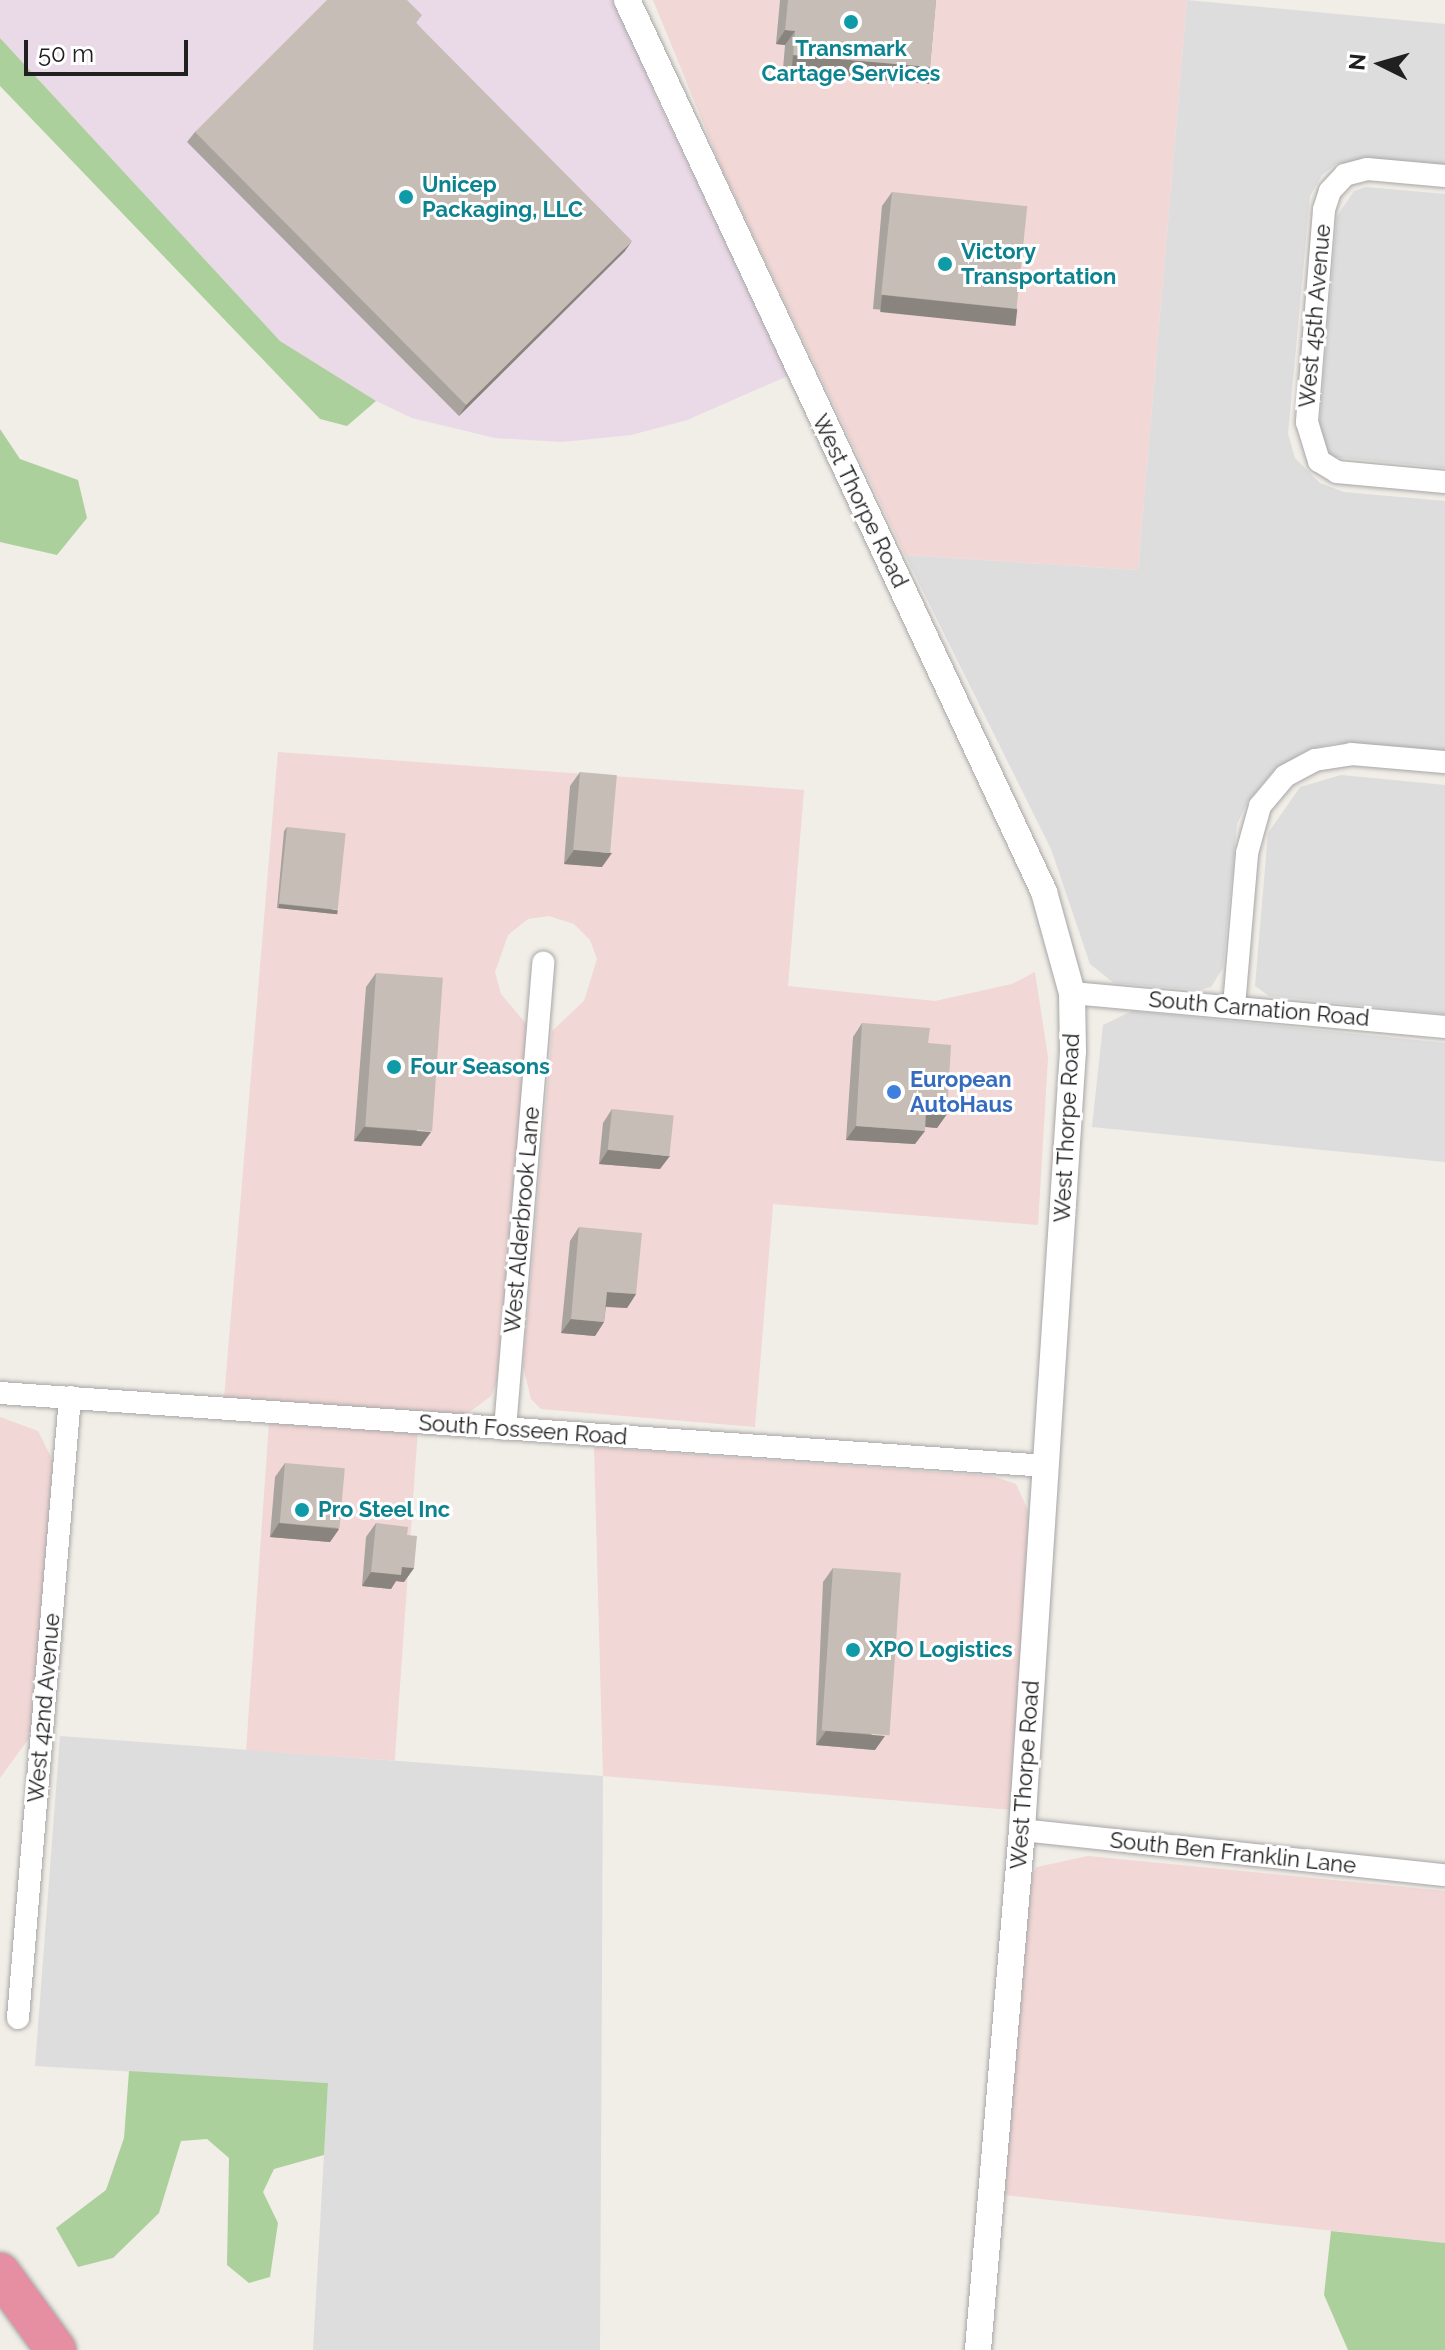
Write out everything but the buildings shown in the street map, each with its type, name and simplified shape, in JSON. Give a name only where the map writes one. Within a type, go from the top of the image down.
[{"type":"highway","points":[[0,2273],[56,2350]]},
{"type":"street","name":"West Thorpe Road","points":[[627,0],[1044,892],[1072,993],[1073,1051],[1022,1830],[978,2350]]},
{"type":"street","name":"West 45th Avenue","points":[[1445,176],[1367,169],[1345,175],[1330,191],[1324,210],[1307,422],[1319,461],[1337,472],[1445,482]]},
{"type":"street","points":[[1234,1006],[1247,853],[1260,806],[1285,776],[1315,760],[1351,754],[1445,762]]},
{"type":"street","name":"West Alderbrook Lane","points":[[505,1429],[543,963]]},
{"type":"street","name":"South Carnation Road","points":[[1072,993],[1445,1027]]},
{"type":"street","name":"South Fosseen Road","points":[[0,1393],[1046,1466]]},
{"type":"street","name":"West 42nd Avenue","points":[[18,2018],[70,1397]]},
{"type":"street","name":"South Ben Franklin Lane","points":[[1022,1830],[1445,1875]]},
{"type":"shaded area","points":[[0,0],[617,0],[654,93],[790,375],[687,420],[631,435],[562,442],[495,438],[412,418],[353,390],[280,341],[0,38]]},
{"type":"shaded area","points":[[653,0],[1187,0],[1138,570],[905,555],[722,169]]},
{"type":"shaded area","points":[[1187,0],[1445,24],[1445,165],[1370,159],[1336,164],[1322,175],[1310,196],[1288,434],[1295,458],[1320,483],[1344,492],[1445,501],[1445,752],[1335,743],[1309,749],[1274,770],[1248,801],[1237,824],[1223,968],[1211,987],[1199,990],[1114,983],[1090,964],[1051,849],[905,555],[1138,570]]},
{"type":"shaded area","points":[[1366,187],[1445,194],[1445,468],[1334,457],[1323,447],[1319,431],[1337,216],[1354,191]]},
{"type":"shaded area","points":[[278,752],[804,790],[788,986],[935,1001],[1012,984],[1035,972],[1048,1057],[1038,1225],[773,1204],[755,1427],[541,1409],[531,1399],[523,1366],[552,1031],[584,1001],[597,959],[590,940],[574,924],[549,916],[528,919],[508,935],[495,972],[501,994],[528,1026],[528,1049],[497,1381],[491,1396],[463,1417],[224,1399]]},
{"type":"shaded area","points":[[1341,775],[1445,785],[1445,1014],[1269,996],[1255,986],[1268,833],[1300,787]]},
{"type":"shaded area","points":[[1132,1011],[1445,1043],[1445,1162],[1092,1127],[1103,1025]]},
{"type":"shaded area","points":[[0,1417],[38,1431],[57,1469],[32,1734],[0,1778]]},
{"type":"shaded area","points":[[269,1423],[418,1433],[395,1761],[246,1750]]},
{"type":"shaded area","points":[[594,1447],[992,1476],[1016,1484],[1031,1517],[1012,1810],[603,1776]]},
{"type":"shaded area","points":[[60,1736],[603,1776],[600,2350],[313,2350],[328,2083],[35,2066]]},
{"type":"shaded area","points":[[1088,1856],[1445,1891],[1445,2243],[1004,2195],[1029,1879],[1037,1867]]},
{"type":"green space","points":[[0,38],[280,341],[376,401],[347,426],[320,419],[0,86]]},
{"type":"green space","points":[[0,429],[20,459],[78,480],[87,518],[57,555],[0,542]]},
{"type":"green space","points":[[129,2071],[328,2083],[324,2155],[274,2169],[263,2192],[278,2223],[270,2277],[249,2283],[227,2265],[229,2158],[207,2139],[181,2141],[159,2213],[113,2258],[78,2267],[56,2228],[106,2190],[124,2138]]},
{"type":"green space","points":[[1331,2231],[1445,2243],[1445,2350],[1348,2350],[1324,2295]]},
{"type":"place","name":"Transmark Cartage Services","points":[[851,22]]},
{"type":"place","name":"Unicep Packaging, LLC","points":[[406,197]]},
{"type":"place","name":"Victory Transportation","points":[[945,264]]},
{"type":"place","name":"Four Seasons","points":[[394,1067]]},
{"type":"place","name":"European AutoHaus","points":[[894,1092]]},
{"type":"place","name":"Pro Steel Inc","points":[[302,1510]]},
{"type":"place","name":"XPO Logistics","points":[[853,1650]]}]
